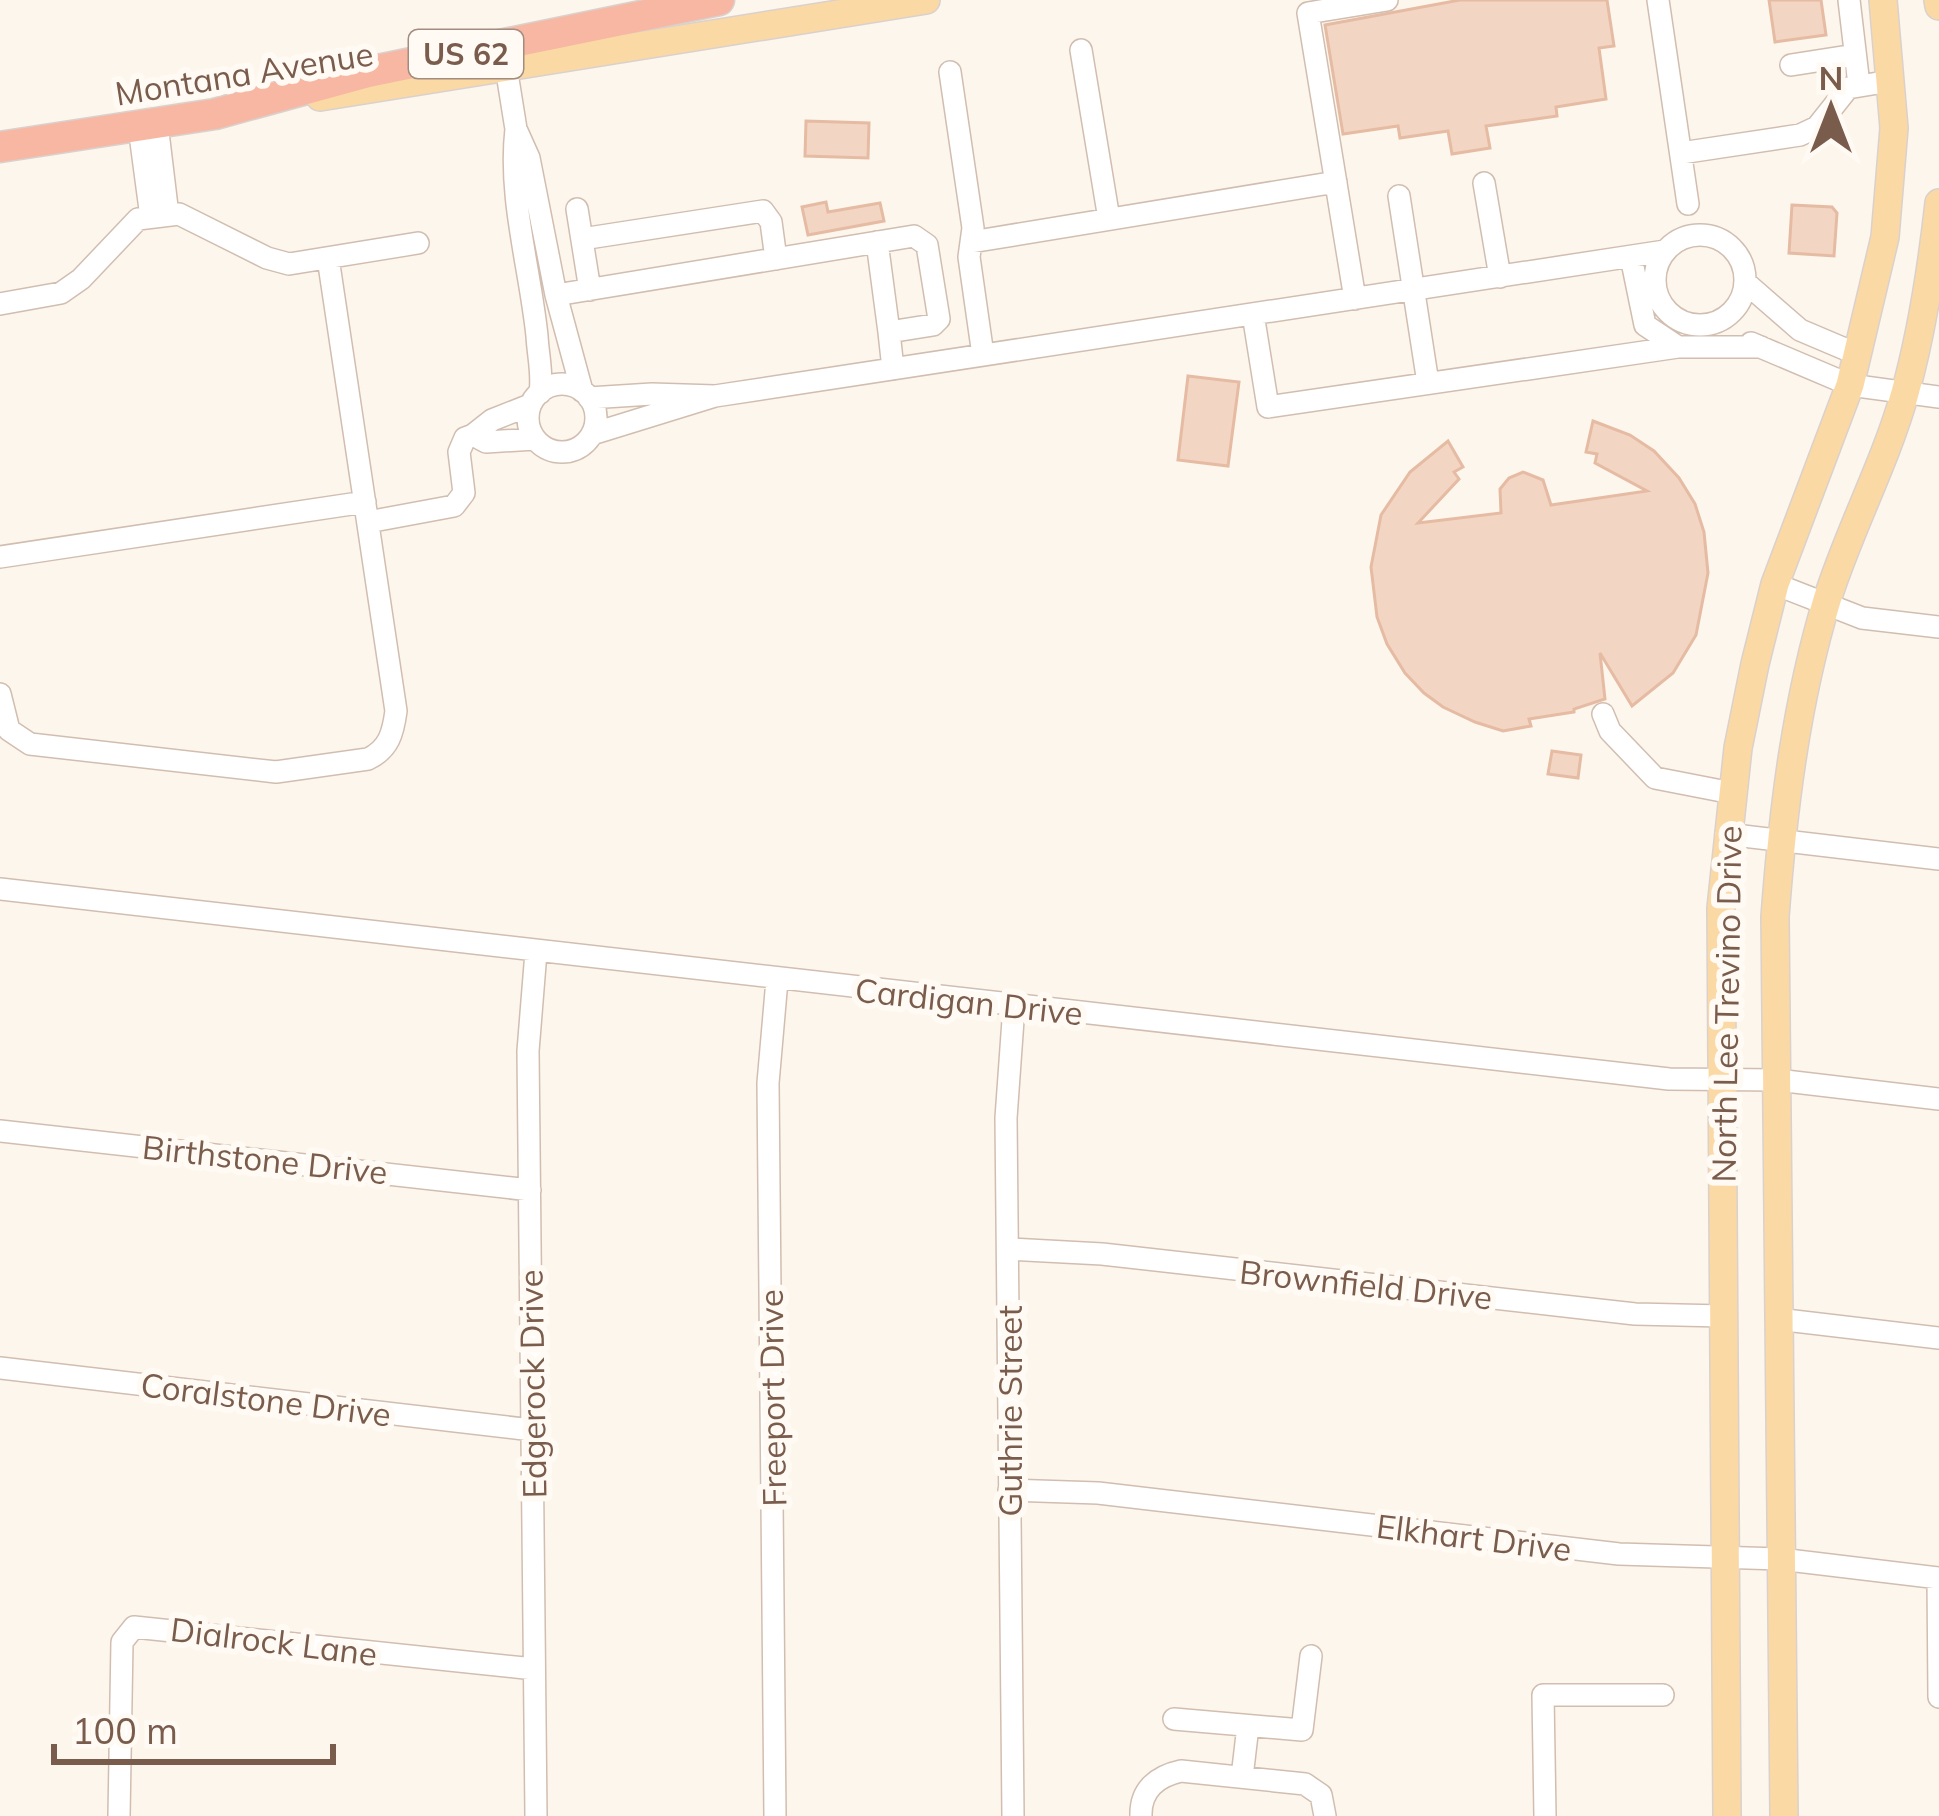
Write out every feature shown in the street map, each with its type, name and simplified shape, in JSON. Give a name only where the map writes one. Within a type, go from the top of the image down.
[{"type":"highway","name":"US 62","points":[[215,114],[368,72],[719,0]]},
{"type":"highway","name":"Montana Avenue","points":[[0,147],[215,114]]},
{"type":"main road","name":"Montana Avenue","points":[[215,114],[926,0]]},
{"type":"main road","name":"North Lee Trevino Drive","points":[[1727,1816],[1721,908],[1726,834],[1755,664],[1775,584],[1859,355],[1890,197],[1894,128],[1884,11]]},
{"type":"main road","name":"North Lee Trevino Drive","points":[[1784,1816],[1775,916],[1781,840],[1802,702],[1827,602],[1905,393],[1939,203]]},
{"type":"street","points":[[1355,299],[1309,13],[1387,0]]},
{"type":"street","points":[[1658,0],[1688,204],[1715,237],[1738,255],[1746,283],[1800,330],[1859,355]]},
{"type":"street","points":[[1849,0],[1858,85]]},
{"type":"street","points":[[1852,26],[1884,11]]},
{"type":"street","points":[[1082,50],[1109,219]]},
{"type":"street","points":[[1791,64],[1855,55]]},
{"type":"street","points":[[506,67],[516,129],[530,158],[556,295],[586,395],[596,413],[592,434]]},
{"type":"street","points":[[950,72],[973,228],[969,257],[983,356]]},
{"type":"street","points":[[1681,153],[1800,136],[1817,127],[1836,99],[1858,85],[1890,81]]},
{"type":"street","points":[[148,125],[160,216]]},
{"type":"street","points":[[516,129],[512,158],[542,381],[530,428],[535,439]]},
{"type":"street","points":[[971,242],[1336,182]]},
{"type":"street","points":[[1484,183],[1500,277]]},
{"type":"street","points":[[1399,196],[1428,383]]},
{"type":"street","points":[[1688,204],[1673,246],[1656,268],[1658,298],[1678,320],[1708,326],[1850,385],[1939,397]]},
{"type":"street","points":[[577,208],[590,290]]},
{"type":"street","points":[[582,238],[763,212],[771,222],[776,259]]},
{"type":"street","points":[[0,304],[61,293],[81,279],[138,219],[179,214],[290,264],[418,243]]},
{"type":"street","points":[[472,435],[486,442],[535,439],[566,452],[577,449],[592,434],[715,396],[1500,277],[1631,256],[1700,235],[1715,237]]},
{"type":"street","points":[[556,295],[914,236],[927,245],[939,319],[933,325],[889,332]]},
{"type":"street","points":[[877,242],[893,369]]},
{"type":"street","points":[[1631,256],[1640,314],[1646,325],[1678,347]]},
{"type":"street","points":[[0,694],[9,730],[30,744],[276,772],[368,759],[382,752],[396,710],[328,258]]},
{"type":"street","points":[[1708,326],[1735,311],[1746,283]]},
{"type":"street","points":[[1253,314],[1268,406],[1678,347],[1761,347]]},
{"type":"street","points":[[0,557],[367,512],[454,506],[464,486],[459,452],[465,438],[557,385],[586,395],[715,396]]},
{"type":"street","points":[[1775,584],[1862,619],[1939,627]]},
{"type":"street","points":[[1603,714],[1610,731],[1655,778],[1732,793]]},
{"type":"street","points":[[1726,834],[1939,859]]},
{"type":"street","name":"Cardigan Drive","points":[[0,889],[1646,1076],[1777,1081],[1939,1099]]},
{"type":"street","name":"Edgerock Drive","points":[[536,952],[528,1051],[536,1816]]},
{"type":"street","name":"Freeport Drive","points":[[776,1816],[768,1083],[777,980]]},
{"type":"street","name":"Guthrie Street","points":[[1012,1816],[1006,1118],[1014,1006]]},
{"type":"street","name":"Birthstone Drive","points":[[0,1131],[530,1190]]},
{"type":"street","name":"Brownfield Drive","points":[[1009,1249],[1102,1254],[1635,1314],[1723,1316]]},
{"type":"street","points":[[1778,1319],[1939,1338]]},
{"type":"street","name":"Coralstone Drive","points":[[0,1368],[532,1430]]},
{"type":"street","name":"Elkhart Drive","points":[[1010,1490],[1098,1493],[1619,1554],[1780,1558],[1938,1578]]},
{"type":"street","points":[[1938,1578],[1939,1697]]},
{"type":"street","name":"Dialrock Lane","points":[[119,1816],[122,1642],[134,1627],[535,1669]]},
{"type":"street","points":[[1174,1719],[1302,1730],[1311,1655]]},
{"type":"street","points":[[1545,1816],[1543,1696],[1663,1695]]},
{"type":"street","points":[[1241,1777],[1248,1726]]},
{"type":"street","points":[[1141,1816],[1148,1788],[1162,1775],[1181,1771],[1305,1784],[1322,1795],[1325,1816]]},
{"type":"building","points":[[1460,0],[1607,0],[1614,46],[1599,48],[1606,99],[1556,107],[1557,116],[1486,126],[1490,148],[1452,154],[1448,131],[1400,138],[1398,126],[1343,134],[1325,25]]},
{"type":"building","points":[[1769,0],[1821,0],[1826,35],[1775,42]]},
{"type":"building","points":[[806,121],[869,123],[868,158],[805,156]]},
{"type":"building","points":[[826,202],[828,212],[880,203],[884,221],[808,235],[802,207]]},
{"type":"building","points":[[1792,205],[1832,207],[1837,213],[1834,256],[1789,253]]},
{"type":"building","points":[[1188,376],[1239,382],[1228,466],[1178,460]]},
{"type":"building","points":[[1593,421],[1630,435],[1654,451],[1695,504],[1704,532],[1708,573],[1696,635],[1673,673],[1632,706],[1600,653],[1605,699],[1574,712],[1529,719],[1531,726],[1503,731],[1475,722],[1424,693],[1387,644],[1377,617],[1371,567],[1381,515],[1410,472],[1448,441],[1463,467],[1454,472],[1459,479],[1418,523],[1501,513],[1500,489],[1523,472],[1543,480],[1551,505],[1647,491],[1595,463],[1597,454],[1586,452]]},
{"type":"building","points":[[1552,751],[1581,755],[1578,778],[1548,774]]}]
